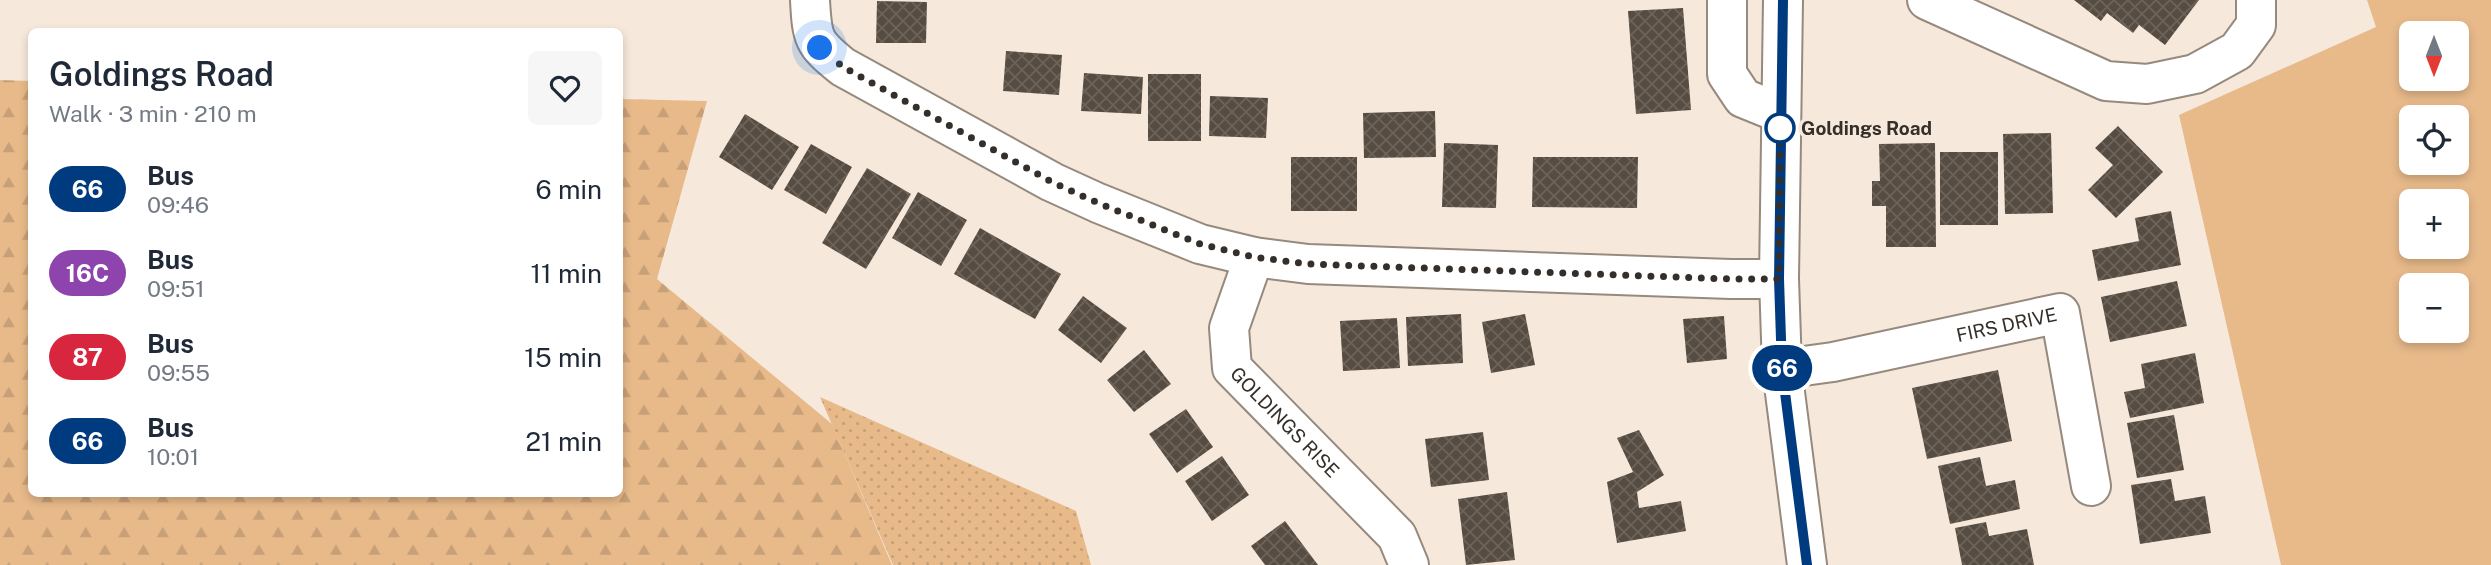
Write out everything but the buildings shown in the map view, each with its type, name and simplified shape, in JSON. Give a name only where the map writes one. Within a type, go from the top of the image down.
[{"type":"street","points":[[810,0],[811,28],[820,48],[843,67],[1052,182],[1200,244],[1254,257],[1308,264],[1779,279]]},
{"type":"street","points":[[1727,0],[1727,74],[1743,97],[1780,113]]},
{"type":"street","points":[[1783,0],[1779,279],[1782,369],[1807,565]]},
{"type":"street","points":[[1927,0],[2105,80],[2147,84],[2195,74],[2237,51],[2256,25],[2256,0]]},
{"type":"street","name":"GOLDINGS RISE","points":[[1254,257],[1229,328],[1233,368],[1397,536],[1409,565]]},
{"type":"street","name":"FIRS DRIVE","points":[[1782,369],[1833,362],[2060,313],[2091,486]]},
{"type":"green space","points":[[2367,0],[2491,0],[2491,565],[2281,565],[2179,115],[2376,27]]},
{"type":"green space","points":[[0,80],[28,81],[28,497],[623,497],[623,99],[707,101],[657,279],[832,424],[892,565],[0,565]]},
{"type":"green space","points":[[820,397],[1076,511],[1091,565],[893,565]]},
{"type":"bus line","name":"66","points":[[1783,0],[1779,279],[1782,369],[1807,565]]},
{"type":"place","name":"Goldings Road","points":[[1780,128]]},
{"type":"route","points":[[820,48],[843,67],[1052,182],[1098,203],[1200,244],[1254,257],[1308,264],[1779,279],[1780,128]]}]
